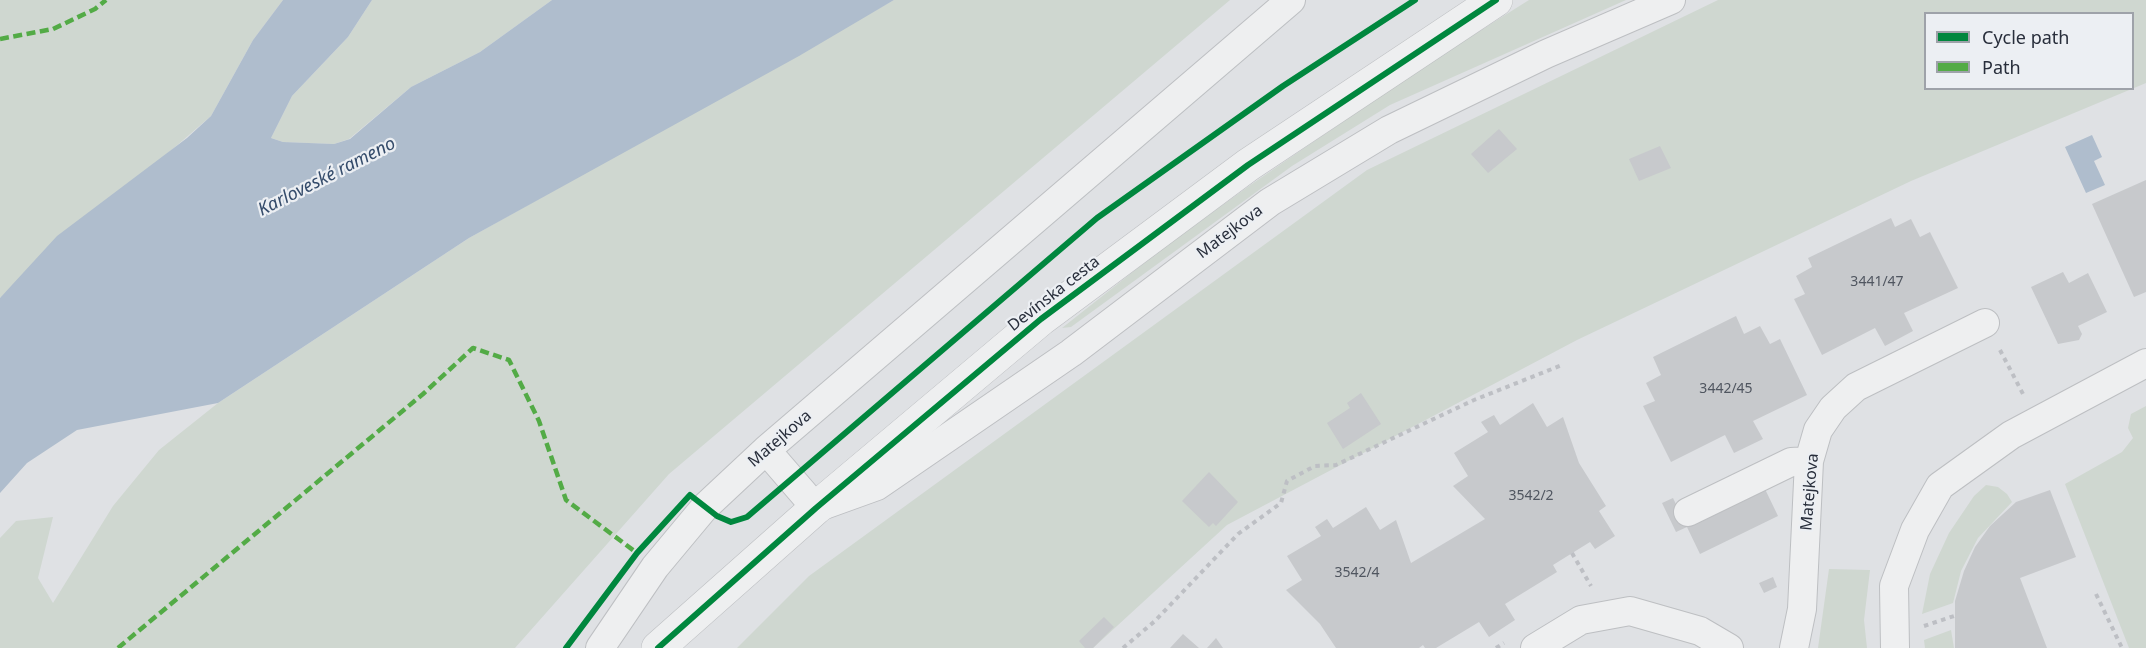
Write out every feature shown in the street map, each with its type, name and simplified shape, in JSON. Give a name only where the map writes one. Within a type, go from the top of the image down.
[{"type":"street","name":"Matejkova","points":[[600,648],[669,550],[705,507],[766,450],[1291,0]]},
{"type":"street","name":"Devínska cesta","points":[[658,648],[816,508],[1041,319],[1248,165],[1496,0]]},
{"type":"street","name":"Matejkova","points":[[816,508],[877,486],[1071,353],[1270,202],[1389,130],[1546,54],[1671,0]]},
{"type":"street","name":"Matejkova","points":[[1794,648],[1802,609],[1809,461],[1818,430],[1833,408],[1856,387],[1985,323]]},
{"type":"street","points":[[1895,648],[1894,586],[1915,530],[1940,486],[2010,435],[2146,363]]},
{"type":"street","points":[[766,450],[816,508]]},
{"type":"street","points":[[1688,512],[1791,462],[1809,461]]},
{"type":"street","points":[[1535,648],[1581,620],[1630,610],[1700,631],[1729,648]]},
{"type":"path","points":[[2005,360],[2019,387]]},
{"type":"path","points":[[1123,648],[1155,621],[1238,534],[1281,503],[1287,481],[1315,466],[1336,465],[1474,400],[1562,365]]},
{"type":"path","points":[[2096,594],[2122,648]]},
{"type":"path","points":[[1918,628],[1954,616]]},
{"type":"shaded area","points":[[0,0],[283,0],[253,40],[211,116],[0,298]]},
{"type":"shaded area","points":[[372,0],[552,0],[480,52],[411,87],[349,139],[334,144],[283,142],[271,138],[292,96],[348,37]]},
{"type":"shaded area","points":[[894,0],[1230,0],[669,474],[515,648],[0,648],[0,538],[16,521],[53,517],[38,578],[53,603],[113,506],[159,450],[218,403],[469,238]]},
{"type":"shaded area","points":[[1529,0],[1626,0],[1390,105],[1292,166],[1071,327],[1062,328],[1163,248],[1249,186],[1424,66]]},
{"type":"shaded area","points":[[1718,0],[2146,0],[2146,83],[2134,88],[2134,12],[1924,12],[1924,90],[2129,90],[1911,181],[1577,340],[1227,525],[1093,648],[737,648],[809,576],[1367,170]]},
{"type":"shaded area","points":[[2146,406],[2146,648],[2129,648],[2065,484],[2122,452],[2133,438],[2128,428],[2131,414]]},
{"type":"shaded area","points":[[1986,485],[1998,487],[2007,494],[2012,502],[1978,538],[1961,571],[1953,603],[1922,614],[1930,574],[1949,533],[1974,496]]},
{"type":"shaded area","points":[[1829,569],[1870,570],[1864,620],[1867,648],[1818,648]]},
{"type":"shaded area","points":[[1951,630],[1954,648],[1925,648],[1924,640]]},
{"type":"water","name":"Karloveské rameno","points":[[283,0],[372,0],[348,37],[292,96],[271,138],[283,142],[334,144],[350,139],[411,87],[480,52],[552,0],[894,0],[799,56],[469,238],[218,403],[77,430],[27,463],[0,493],[0,298],[57,236],[187,138],[211,116],[253,40]]},
{"type":"water","points":[[2092,135],[2102,157],[2094,161],[2105,185],[2086,193],[2065,147]]},
{"type":"building","points":[[1499,129],[1517,149],[1488,173],[1471,154]]},
{"type":"building","points":[[1660,146],[1671,168],[1639,181],[1629,159]]},
{"type":"building","points":[[2146,180],[2146,292],[2134,297],[2092,204]]},
{"type":"building","points":[[1891,218],[1895,227],[1911,219],[1920,237],[1930,232],[1958,288],[1904,313],[1913,331],[1885,346],[1875,328],[1822,355],[1794,299],[1805,294],[1796,276],[1812,267],[1808,258]]},
{"type":"building","points":[[2063,272],[2069,283],[2088,273],[2107,312],[2078,326],[2082,334],[2079,340],[2058,344],[2031,287]]},
{"type":"building","points":[[1736,316],[1744,334],[1760,326],[1770,344],[1780,339],[1807,395],[1753,421],[1763,439],[1734,453],[1725,435],[1671,462],[1643,406],[1655,401],[1646,383],[1661,375],[1653,357]]},
{"type":"building","points":[[1361,393],[1381,424],[1343,449],[1327,423],[1350,408],[1347,403]]},
{"type":"building","points":[[1533,403],[1547,427],[1563,417],[1579,463],[1606,506],[1599,511],[1615,536],[1595,549],[1590,542],[1553,565],[1557,572],[1505,604],[1515,620],[1489,637],[1479,622],[1436,648],[1425,648],[1423,645],[1419,648],[1336,648],[1320,624],[1286,590],[1302,580],[1287,556],[1321,536],[1315,527],[1327,519],[1333,528],[1366,507],[1380,530],[1396,520],[1411,563],[1485,519],[1453,486],[1468,476],[1454,453],[1488,432],[1481,422],[1494,415],[1500,425]]},
{"type":"building","points":[[1209,472],[1238,502],[1216,526],[1213,523],[1209,527],[1182,501]]},
{"type":"building","points":[[1764,487],[1778,516],[1700,554],[1686,525]]},
{"type":"building","points":[[2050,490],[2076,557],[2020,578],[2047,648],[1955,648],[1955,601],[1964,571],[1975,547],[1990,526],[2016,502]]},
{"type":"building","points":[[1673,498],[1687,527],[1676,532],[1662,503]]},
{"type":"building","points":[[1773,577],[1777,587],[1764,593],[1759,583]]},
{"type":"building","points":[[1104,617],[1114,627],[1093,648],[1085,648],[1079,641]]},
{"type":"building","points":[[1183,634],[1199,648],[1170,648]]},
{"type":"building","points":[[1216,638],[1223,648],[1207,648]]},
{"type":"marked path","points":[[0,39],[53,29],[95,9],[106,0]]},
{"type":"marked path","points":[[118,648],[423,394],[473,348],[509,360],[539,421],[566,500],[637,553]]},
{"type":"cycle path","points":[[566,648],[637,553],[690,495],[717,516],[731,522],[747,517],[1097,218],[1283,86],[1415,0]]},
{"type":"cycle path","points":[[658,648],[816,508],[1041,319],[1248,165],[1496,0]]}]
